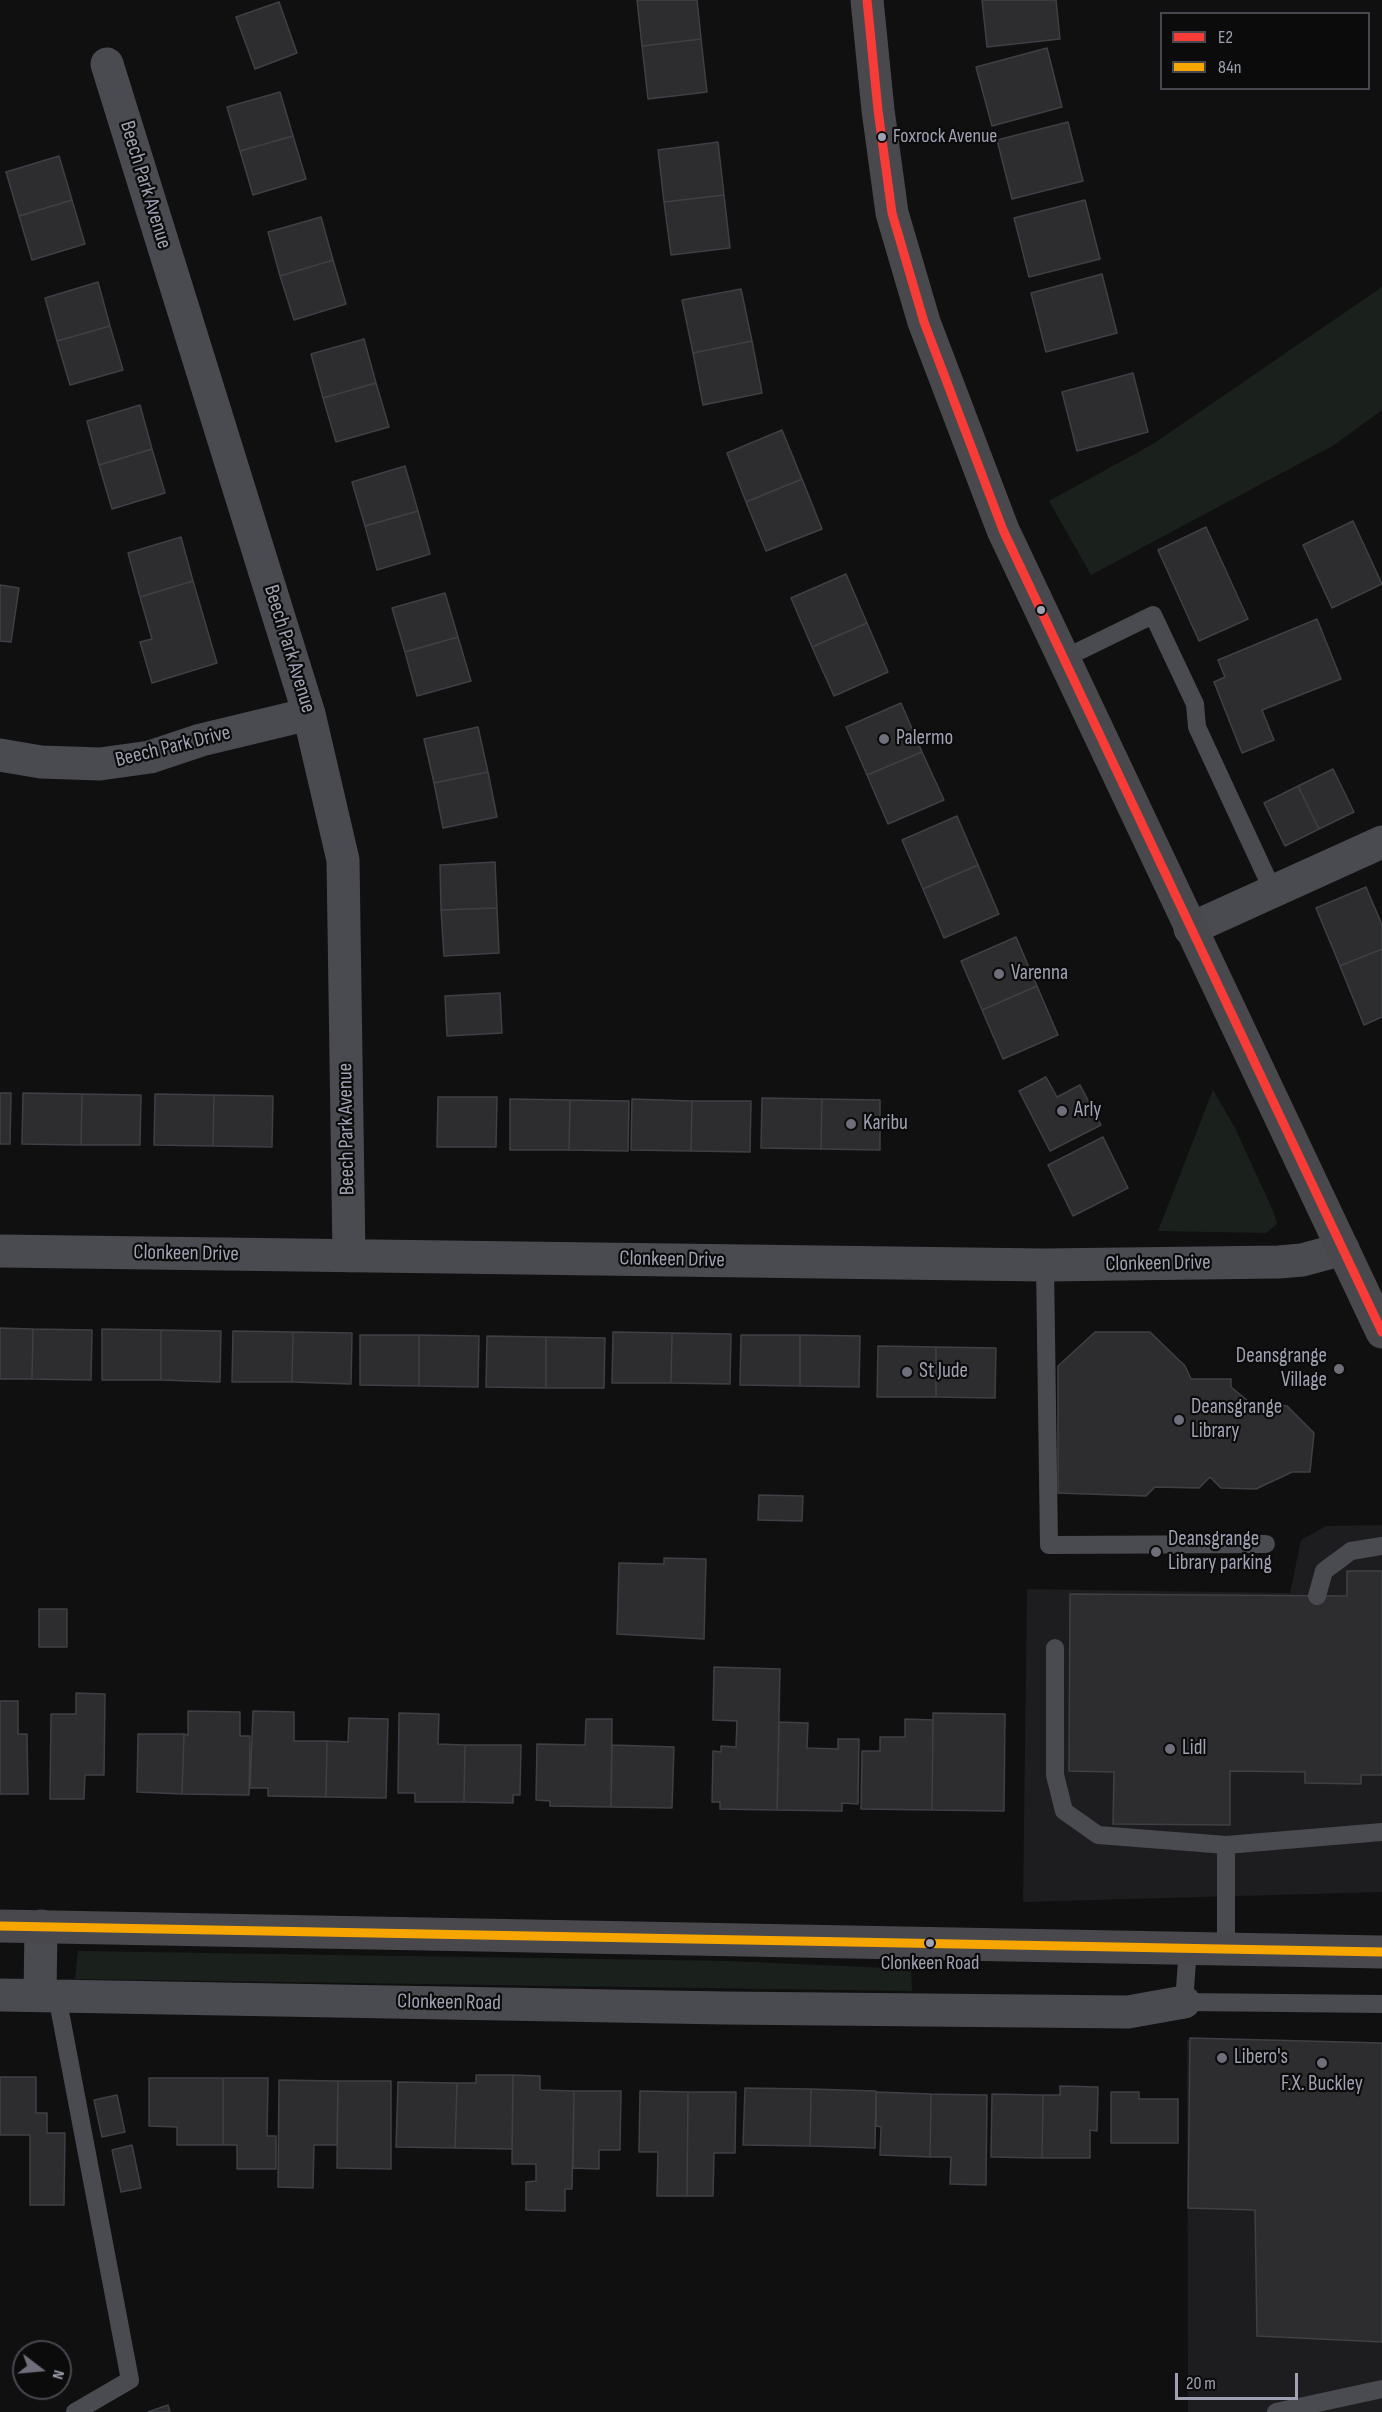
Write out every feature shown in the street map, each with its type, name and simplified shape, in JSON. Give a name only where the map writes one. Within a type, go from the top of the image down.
[{"type":"main road","points":[[867,0],[878,110],[892,213],[924,322],[1003,530],[1382,1332]]},
{"type":"main road","points":[[0,1926],[1382,1952]]},
{"type":"main road","points":[[1342,1951],[1382,1928]]},
{"type":"street","name":"Beech Park Avenue","points":[[107,64],[309,714],[343,860],[349,1256]]},
{"type":"street","name":"Beech Park Drive","points":[[0,755],[41,762],[100,764],[150,757],[201,740],[309,714]]},
{"type":"street","points":[[1190,929],[1382,842]]},
{"type":"street","name":"Clonkeen Drive","points":[[0,1251],[1045,1266],[1279,1262],[1302,1260],[1343,1249]]},
{"type":"street","points":[[41,1926],[49,1996]]},
{"type":"street","name":"Clonkeen Road","points":[[0,1995],[725,2008],[1116,2012],[1184,2002]]},
{"type":"lane","points":[[1063,658],[1153,615],[1195,704],[1197,727],[1273,891]]},
{"type":"lane","points":[[1045,1266],[1049,1545],[1266,1544]]},
{"type":"lane","points":[[1317,1596],[1324,1571],[1351,1551],[1382,1546]]},
{"type":"lane","points":[[1055,1648],[1055,1775],[1064,1811],[1098,1835],[1226,1845],[1382,1832]]},
{"type":"lane","points":[[1226,1845],[1226,1950]]},
{"type":"lane","points":[[1184,2002],[1188,1948]]},
{"type":"lane","points":[[49,1996],[130,2380],[75,2412]]},
{"type":"lane","name":"Clonkeen Road","points":[[1184,2002],[1382,2004]]},
{"type":"lane","points":[[1276,2412],[1382,2389]]},
{"type":"shaded area","points":[[1382,287],[1382,410],[1334,445],[1091,575],[1049,501],[1153,444]]},
{"type":"shaded area","points":[[1213,1090],[1235,1128],[1274,1213],[1277,1224],[1266,1233],[1158,1231]]},
{"type":"shaded area","points":[[1382,1525],[1382,1892],[1023,1902],[1027,1589],[1290,1593],[1301,1540],[1326,1526]]},
{"type":"shaded area","points":[[78,1951],[728,1961],[911,1969],[912,1991],[75,1979]]},
{"type":"shaded area","points":[[1187,2040],[1382,2044],[1382,2412],[1188,2412]]},
{"type":"building","points":[[637,0],[697,0],[701,39],[642,46]]},
{"type":"building","points":[[982,0],[1056,0],[1060,39],[987,47]]},
{"type":"building","points":[[279,2],[297,53],[255,69],[236,17]]},
{"type":"building","points":[[701,39],[707,92],[648,99],[642,46]]},
{"type":"building","points":[[1047,48],[1062,107],[992,126],[976,67]]},
{"type":"building","points":[[280,92],[293,136],[240,151],[227,107]]},
{"type":"building","points":[[1068,122],[1083,181],[1012,199],[997,140]]},
{"type":"building","points":[[293,136],[306,179],[253,195],[240,151]]},
{"type":"building","points":[[718,142],[724,195],[664,202],[658,150]]},
{"type":"building","points":[[59,156],[72,200],[19,216],[6,172]]},
{"type":"building","points":[[724,195],[730,248],[671,255],[664,202]]},
{"type":"building","points":[[72,200],[85,244],[32,260],[19,216]]},
{"type":"building","points":[[1085,200],[1100,259],[1029,277],[1014,218]]},
{"type":"building","points":[[321,217],[333,260],[280,276],[268,232]]},
{"type":"building","points":[[333,260],[346,304],[294,320],[280,276]]},
{"type":"building","points":[[1102,274],[1117,333],[1046,352],[1031,293]]},
{"type":"building","points":[[98,282],[110,326],[57,341],[45,298]]},
{"type":"building","points":[[741,289],[752,341],[693,353],[682,300]]},
{"type":"building","points":[[110,326],[123,370],[70,385],[57,341]]},
{"type":"building","points":[[364,339],[376,383],[323,398],[311,354]]},
{"type":"building","points":[[752,341],[762,393],[703,405],[693,353]]},
{"type":"building","points":[[1133,373],[1148,432],[1077,451],[1062,392]]},
{"type":"building","points":[[376,383],[389,427],[336,442],[323,398]]},
{"type":"building","points":[[140,405],[152,449],[99,465],[87,421]]},
{"type":"building","points":[[782,430],[802,479],[746,502],[727,453]]},
{"type":"building","points":[[152,449],[165,493],[112,509],[99,465]]},
{"type":"building","points":[[405,466],[418,511],[365,526],[352,482]]},
{"type":"building","points":[[802,479],[822,529],[766,551],[746,502]]},
{"type":"building","points":[[418,511],[430,554],[377,570],[365,526]]},
{"type":"building","points":[[1353,521],[1382,584],[1332,608],[1303,545]]},
{"type":"building","points":[[1206,527],[1248,619],[1199,641],[1158,550]]},
{"type":"building","points":[[181,537],[193,581],[140,597],[128,553]]},
{"type":"building","points":[[846,574],[867,623],[812,647],[791,598]]},
{"type":"building","points":[[193,581],[217,663],[152,683],[140,642],[152,639],[140,597]]},
{"type":"building","points":[[0,585],[19,588],[11,642],[0,641]]},
{"type":"building","points":[[445,593],[458,637],[405,652],[392,608]]},
{"type":"building","points":[[1317,619],[1341,679],[1262,710],[1274,740],[1242,753],[1214,682],[1225,677],[1218,660]]},
{"type":"building","points":[[867,623],[888,672],[834,696],[812,647]]},
{"type":"building","points":[[458,637],[471,681],[417,696],[405,652]]},
{"type":"building","name":"Palermo","points":[[901,703],[922,752],[867,775],[846,727]]},
{"type":"building","points":[[478,727],[488,772],[434,783],[424,739]]},
{"type":"building","points":[[922,752],[944,800],[888,824],[867,775]]},
{"type":"building","points":[[1333,769],[1354,812],[1319,829],[1298,786]]},
{"type":"building","points":[[488,772],[497,817],[443,828],[434,783]]},
{"type":"building","points":[[1298,786],[1319,829],[1285,846],[1264,803]]},
{"type":"building","points":[[957,816],[978,865],[923,889],[902,840]]},
{"type":"building","points":[[495,862],[497,908],[441,910],[440,865]]},
{"type":"building","points":[[978,865],[999,914],[944,938],[923,889]]},
{"type":"building","points":[[1366,887],[1382,925],[1382,949],[1340,966],[1316,908]]},
{"type":"building","points":[[497,908],[499,953],[444,956],[441,910]]},
{"type":"building","name":"Varenna","points":[[1016,937],[1037,986],[982,1010],[961,961]]},
{"type":"building","points":[[1382,949],[1382,1017],[1364,1025],[1340,966]]},
{"type":"building","points":[[1037,986],[1058,1035],[1003,1059],[982,1010]]},
{"type":"building","points":[[500,993],[502,1033],[447,1036],[445,996]]},
{"type":"building","name":"Arly","points":[[1046,1077],[1057,1097],[1080,1085],[1101,1125],[1050,1151],[1019,1091]]},
{"type":"building","points":[[0,1093],[11,1093],[10,1144],[0,1144]]},
{"type":"building","points":[[23,1093],[82,1094],[81,1145],[22,1144]]},
{"type":"building","points":[[82,1094],[141,1095],[140,1145],[81,1145]]},
{"type":"building","points":[[155,1094],[214,1095],[213,1146],[154,1145]]},
{"type":"building","points":[[214,1095],[273,1096],[272,1147],[213,1146]]},
{"type":"building","points":[[438,1097],[497,1097],[496,1147],[437,1147]]},
{"type":"building","points":[[762,1098],[822,1099],[821,1149],[761,1148]]},
{"type":"building","points":[[510,1099],[570,1100],[569,1150],[510,1150]]},
{"type":"building","points":[[632,1099],[692,1101],[691,1151],[631,1150]]},
{"type":"building","name":"Karibu","points":[[822,1099],[880,1100],[880,1150],[821,1149]]},
{"type":"building","points":[[570,1100],[629,1101],[628,1151],[569,1150]]},
{"type":"building","points":[[692,1101],[751,1101],[750,1152],[691,1151]]},
{"type":"building","points":[[1103,1137],[1128,1188],[1073,1216],[1048,1165]]},
{"type":"building","points":[[0,1328],[33,1329],[32,1379],[0,1379]]},
{"type":"building","points":[[33,1329],[92,1330],[91,1380],[32,1379]]},
{"type":"building","points":[[102,1329],[161,1330],[161,1380],[102,1380]]},
{"type":"building","points":[[161,1330],[221,1331],[220,1382],[161,1380]]},
{"type":"building","points":[[233,1331],[293,1332],[292,1382],[232,1382]]},
{"type":"building","points":[[293,1332],[352,1333],[351,1384],[292,1382]]},
{"type":"building","points":[[613,1332],[672,1333],[671,1383],[612,1383]]},
{"type":"building","name":"Deansgrange Library","points":[[1095,1332],[1150,1332],[1185,1366],[1191,1379],[1231,1379],[1231,1387],[1248,1401],[1287,1406],[1314,1433],[1310,1472],[1292,1472],[1256,1489],[1221,1488],[1210,1477],[1199,1488],[1155,1487],[1146,1496],[1058,1493],[1058,1366]]},
{"type":"building","points":[[672,1333],[731,1334],[730,1384],[671,1383]]},
{"type":"building","points":[[360,1335],[419,1335],[419,1386],[360,1385]]},
{"type":"building","points":[[419,1335],[479,1336],[478,1387],[419,1386]]},
{"type":"building","points":[[741,1335],[800,1335],[800,1386],[740,1385]]},
{"type":"building","points":[[800,1335],[860,1336],[859,1387],[800,1386]]},
{"type":"building","points":[[487,1336],[546,1337],[546,1388],[486,1387]]},
{"type":"building","points":[[546,1337],[605,1338],[604,1388],[546,1388]]},
{"type":"building","name":"St Jude","points":[[878,1346],[936,1347],[936,1397],[877,1397]]},
{"type":"building","points":[[936,1347],[996,1348],[995,1398],[936,1397]]},
{"type":"building","points":[[759,1495],[803,1496],[802,1521],[758,1520]]},
{"type":"building","points":[[664,1558],[706,1559],[704,1639],[617,1634],[619,1563],[664,1564]]},
{"type":"building","points":[[1347,1571],[1382,1571],[1382,1775],[1361,1775],[1361,1784],[1305,1783],[1305,1772],[1230,1771],[1230,1825],[1113,1824],[1114,1772],[1069,1771],[1070,1594],[1347,1596]]},
{"type":"building","points":[[39,1609],[67,1609],[67,1647],[39,1647]]},
{"type":"building","points":[[714,1667],[780,1669],[777,1810],[720,1809],[720,1802],[712,1802],[713,1751],[721,1752],[721,1746],[736,1747],[737,1721],[713,1720]]},
{"type":"building","points":[[76,1693],[105,1694],[104,1775],[85,1775],[84,1799],[50,1799],[51,1714],[76,1714]]},
{"type":"building","points":[[0,1701],[18,1701],[18,1734],[27,1734],[28,1794],[0,1794]]},
{"type":"building","points":[[188,1711],[240,1712],[240,1736],[250,1736],[249,1795],[182,1794],[184,1734],[188,1735]]},
{"type":"building","points":[[253,1711],[294,1712],[294,1741],[327,1741],[326,1797],[268,1796],[268,1788],[250,1788]]},
{"type":"building","points":[[399,1713],[439,1714],[438,1744],[465,1745],[464,1802],[415,1802],[415,1793],[398,1793]]},
{"type":"building","points":[[933,1713],[1005,1714],[1004,1811],[932,1810]]},
{"type":"building","points":[[349,1718],[388,1719],[386,1798],[326,1797],[327,1741],[348,1742]]},
{"type":"building","points":[[586,1719],[612,1719],[611,1807],[550,1806],[550,1801],[536,1800],[537,1744],[585,1745]]},
{"type":"building","points":[[905,1719],[933,1720],[932,1810],[861,1809],[862,1751],[880,1751],[880,1737],[905,1737]]},
{"type":"building","points":[[779,1722],[808,1723],[807,1748],[838,1749],[838,1739],[859,1739],[858,1804],[842,1803],[842,1811],[777,1810]]},
{"type":"building","points":[[138,1734],[184,1734],[182,1794],[137,1792]]},
{"type":"building","points":[[465,1745],[521,1745],[520,1795],[513,1795],[513,1803],[464,1802]]},
{"type":"building","points":[[612,1745],[674,1747],[672,1808],[611,1807]]},
{"type":"building","points":[[1190,2038],[1382,2043],[1382,2342],[1257,2336],[1255,2210],[1188,2208]]},
{"type":"building","points":[[476,2075],[513,2075],[512,2149],[455,2148],[457,2083],[476,2083]]},
{"type":"building","points":[[513,2075],[540,2076],[540,2090],[574,2091],[572,2189],[565,2189],[565,2211],[526,2210],[526,2182],[536,2181],[536,2164],[512,2164]]},
{"type":"building","points":[[0,2077],[36,2077],[36,2113],[47,2113],[47,2133],[65,2133],[64,2205],[30,2205],[30,2135],[0,2135]]},
{"type":"building","points":[[149,2078],[223,2078],[223,2145],[177,2145],[177,2127],[149,2126]]},
{"type":"building","points":[[223,2078],[268,2078],[267,2136],[276,2136],[276,2169],[237,2169],[237,2145],[223,2145]]},
{"type":"building","points":[[279,2080],[338,2081],[337,2145],[314,2145],[313,2188],[278,2187]]},
{"type":"building","points":[[338,2081],[391,2081],[391,2169],[337,2168]]},
{"type":"building","points":[[398,2082],[457,2083],[455,2148],[396,2147]]},
{"type":"building","points":[[1060,2086],[1098,2087],[1097,2131],[1090,2130],[1090,2158],[1042,2158],[1043,2095],[1060,2095]]},
{"type":"building","points":[[745,2088],[811,2089],[810,2146],[743,2145]]},
{"type":"building","points":[[811,2089],[876,2091],[875,2148],[810,2146]]},
{"type":"building","points":[[574,2091],[621,2091],[620,2150],[599,2150],[599,2169],[573,2168]]},
{"type":"building","points":[[640,2091],[688,2092],[687,2196],[657,2196],[658,2152],[639,2152]]},
{"type":"building","points":[[688,2092],[736,2092],[735,2153],[714,2153],[713,2196],[687,2196]]},
{"type":"building","points":[[876,2092],[931,2094],[930,2157],[880,2155],[881,2127],[876,2126]]},
{"type":"building","points":[[1111,2092],[1139,2092],[1139,2099],[1178,2099],[1178,2143],[1111,2143]]},
{"type":"building","points":[[931,2094],[987,2095],[986,2185],[950,2184],[951,2157],[930,2157]]},
{"type":"building","points":[[992,2094],[1043,2095],[1042,2158],[991,2157]]},
{"type":"building","points":[[117,2095],[125,2132],[102,2137],[94,2100]]},
{"type":"building","points":[[132,2145],[141,2188],[121,2192],[112,2150]]},
{"type":"building","points":[[168,2405],[170,2412],[148,2412]]},
{"type":"transit line","name":"E2","points":[[867,0],[878,110],[892,213],[924,322],[1003,530],[1382,1332]]},
{"type":"transit line","name":"84n","points":[[0,1926],[1382,1952]]},
{"type":"place","name":"Foxrock Avenue","points":[[882,137]]},
{"type":"place","name":"Palermo","points":[[884,739]]},
{"type":"place","name":"Varenna","points":[[999,974]]},
{"type":"place","name":"Arly","points":[[1062,1111]]},
{"type":"place","name":"Karibu","points":[[851,1124]]},
{"type":"place","name":"Deansgrange Village","points":[[1339,1369]]},
{"type":"place","name":"St Jude","points":[[907,1372]]},
{"type":"place","name":"Deansgrange Library","points":[[1179,1420]]},
{"type":"place","name":"Deansgrange Library parking","points":[[1156,1552]]},
{"type":"place","name":"Lidl","points":[[1170,1749]]},
{"type":"place","name":"Clonkeen Road","points":[[930,1943]]},
{"type":"place","name":"Libero's","points":[[1222,2058]]},
{"type":"place","name":"F.X. Buckley","points":[[1322,2063]]}]
